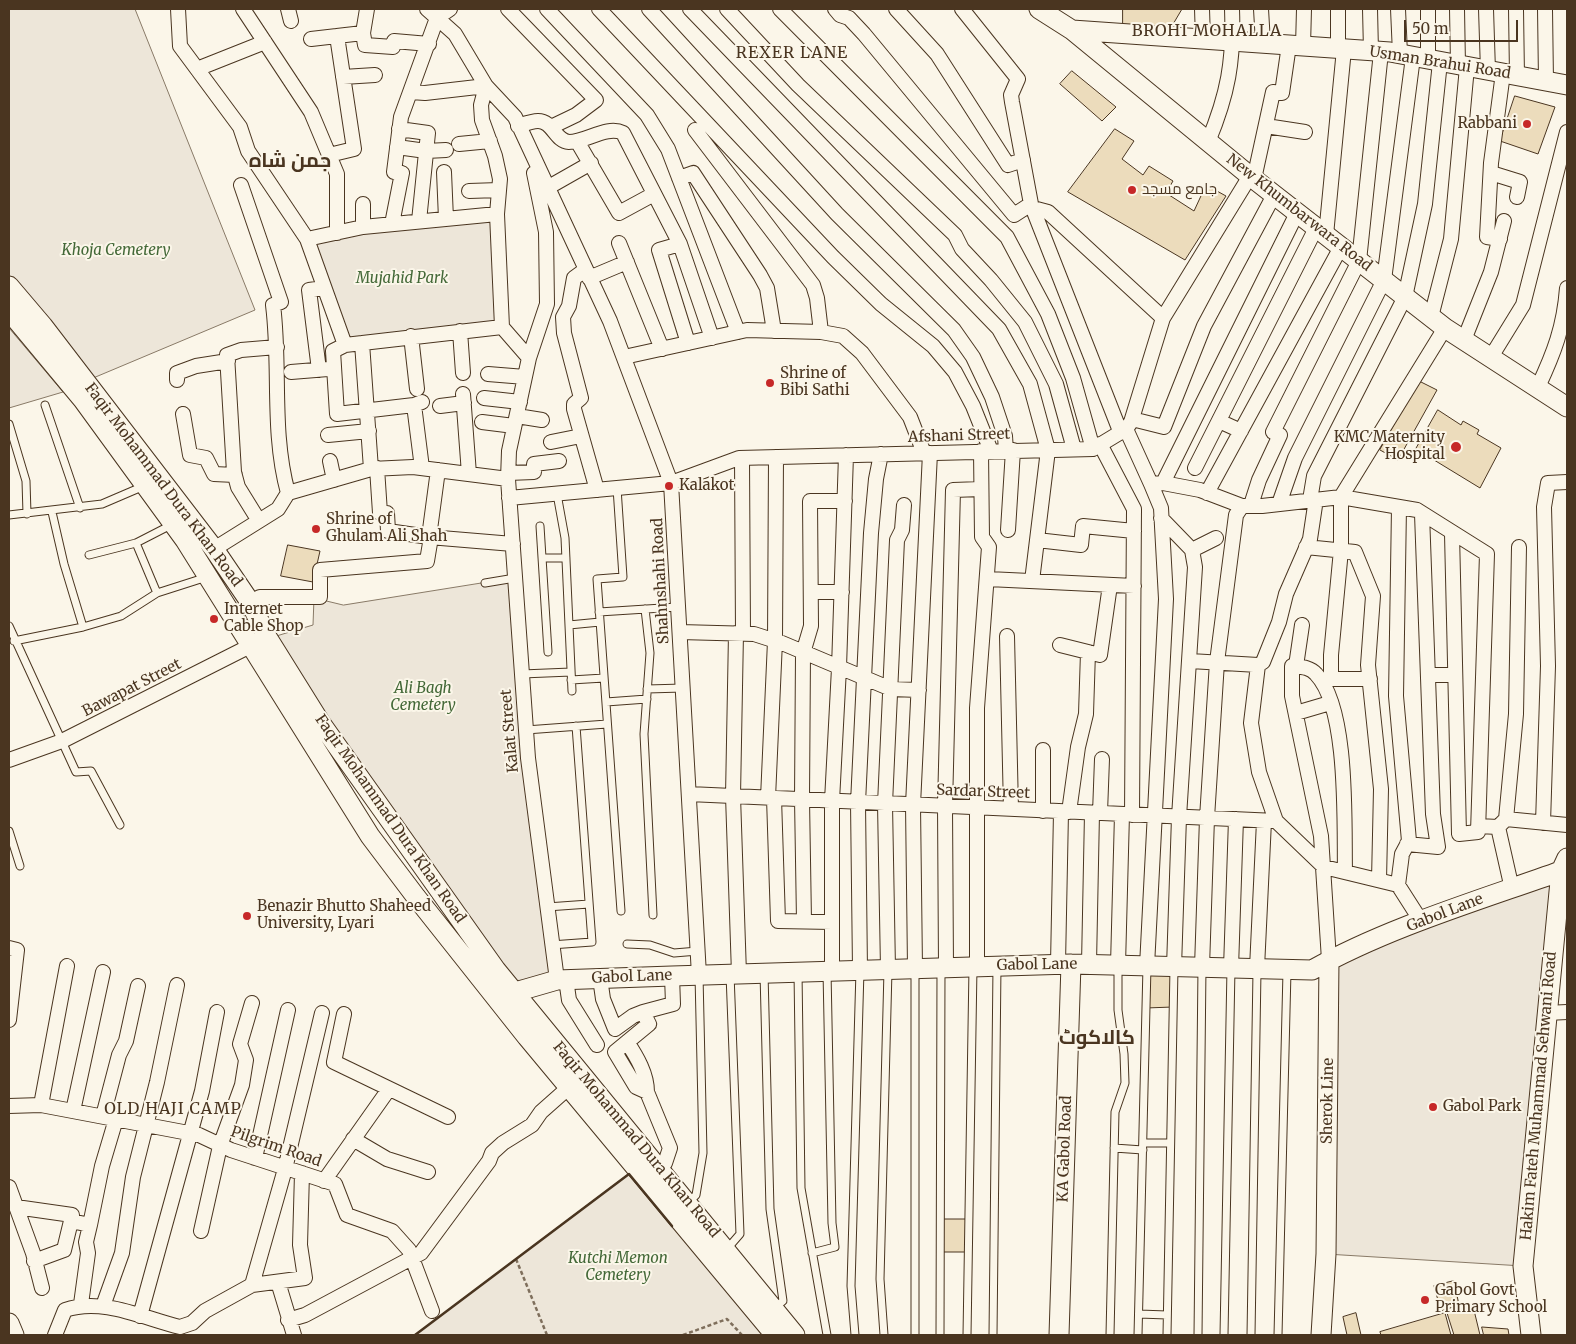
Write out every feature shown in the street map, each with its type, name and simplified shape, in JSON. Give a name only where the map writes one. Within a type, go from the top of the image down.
[{"type":"main road","name":"New Khumbarwara Road","points":[[1038,9],[1072,30],[1252,178],[1438,322],[1567,406]]},
{"type":"main road","name":"Usman Brahui Road","points":[[1072,30],[1341,49],[1406,56],[1567,86]]},
{"type":"main road","name":"Faqir Mohammad Dura Khan Road","points":[[9,286],[43,326],[152,481],[173,524],[370,836],[496,999],[575,1081],[654,1176],[775,1335]]},
{"type":"main road","name":"Faqir Mohammad Dura Khan Road","points":[[9,311],[82,400],[214,549],[250,602],[268,637],[320,722],[496,970],[514,991],[575,1081]]},
{"type":"main road","points":[[392,864],[410,850]]},
{"type":"main road","name":"Gabol Lane","points":[[496,999],[514,991],[561,980],[600,978],[1072,964],[1312,970],[1329,960],[1421,921],[1512,889],[1564,864]]},
{"type":"main road","name":"Hakim Fateh Muhammad Sehwani Road","points":[[1531,1335],[1523,1266],[1547,1013],[1564,864]]},
{"type":"main road","name":"Sherok Line","points":[[1321,1335],[1326,1269],[1329,960]]},
{"type":"main road","name":"KA Gabol Road","points":[[1059,1335],[1072,964]]},
{"type":"main road","name":"Faqir Mohammad Dura Khan Road","points":[[654,1176],[687,1203],[795,1335]]},
{"type":"main road","points":[[9,1323],[14,1335]]},
{"type":"street","points":[[178,9],[180,46],[240,126],[248,151],[307,239],[345,345]]},
{"type":"street","points":[[243,9],[311,112],[337,174],[337,232]]},
{"type":"street","points":[[366,9],[363,34],[365,45],[393,47],[394,41],[429,44]]},
{"type":"street","points":[[427,9],[455,34],[486,86],[515,117],[530,150]]},
{"type":"street","points":[[392,224],[402,173],[394,172],[401,117],[438,18],[450,9]]},
{"type":"street","points":[[508,9],[596,100],[576,115],[551,127]]},
{"type":"street","points":[[547,9],[647,116],[668,149],[738,332]]},
{"type":"street","points":[[599,9],[833,257],[881,304],[933,346],[955,372],[973,406],[986,451],[982,489],[982,537],[989,547],[977,708],[978,808],[975,967]]},
{"type":"street","points":[[649,9],[837,214],[954,330],[973,357],[992,397],[1010,451],[1008,530]]},
{"type":"street","points":[[690,9],[999,330],[1030,384],[1048,450],[1032,581]]},
{"type":"street","points":[[727,9],[798,85],[955,235],[962,250],[991,280],[1025,322],[1056,384],[1074,449]]},
{"type":"street","points":[[780,9],[1007,237],[1048,314],[1097,446],[1134,509],[1134,586],[1127,815],[1118,965]]},
{"type":"street","points":[[834,9],[840,15],[849,18],[864,34],[1014,215],[1032,206],[1048,212],[1163,318]]},
{"type":"street","points":[[896,9],[937,54],[1008,165],[1023,160]]},
{"type":"street","points":[[962,9],[1018,79],[1011,96],[1032,206],[1126,426],[1157,483],[1162,518],[1166,599],[1147,966]]},
{"type":"street","points":[[1202,9],[1203,39]]},
{"type":"street","points":[[1208,142],[1226,93],[1233,42],[1232,9]]},
{"type":"street","points":[[1261,9],[1263,44]]},
{"type":"street","points":[[1126,426],[1163,318],[1252,178],[1273,92],[1282,93],[1296,46],[1304,9]]},
{"type":"street","points":[[1195,468],[1218,421],[1321,232],[1341,49],[1338,9]]},
{"type":"street","points":[[1279,504],[1295,458],[1384,280],[1406,56],[1370,9]]},
{"type":"street","points":[[1190,661],[1258,664],[1263,662],[1270,649],[1286,594],[1306,547],[1313,500],[1314,476],[1405,297],[1425,204],[1398,9]]},
{"type":"street","points":[[1202,967],[1207,818],[1217,662],[1236,515],[1246,506],[1259,480],[1280,435],[1273,432],[1358,261],[1406,56],[1428,9]]},
{"type":"street","points":[[1370,679],[1331,679],[1331,654],[1341,550],[1341,497],[1438,322],[1451,240],[1463,66],[1457,9]]},
{"type":"street","points":[[1486,9],[1503,73]]},
{"type":"street","points":[[1500,239],[1487,237],[1491,173],[1503,73],[1516,9]]},
{"type":"street","points":[[1545,9],[1546,81]]},
{"type":"street","points":[[310,40],[363,34]]},
{"type":"street","points":[[329,155],[354,149],[337,36]]},
{"type":"street","points":[[197,69],[265,42]]},
{"type":"street","points":[[343,77],[375,75]]},
{"type":"street","points":[[411,92],[424,93],[486,86]]},
{"type":"street","points":[[486,86],[481,105],[482,120],[490,141],[500,179],[497,214],[502,327],[529,358]]},
{"type":"street","points":[[518,126],[538,121],[551,127],[563,140],[577,141],[613,131],[623,134],[680,244],[712,338]]},
{"type":"street","points":[[1266,126],[1305,132]]},
{"type":"street","points":[[399,129],[428,133],[419,222]]},
{"type":"street","points":[[695,130],[813,285],[818,298],[820,332]]},
{"type":"street","points":[[1491,357],[1524,305],[1567,132]]},
{"type":"street","points":[[459,144],[490,141]]},
{"type":"street","points":[[577,141],[619,213],[654,194]]},
{"type":"street","points":[[397,147],[426,151],[446,150]]},
{"type":"street","name":"Shahnshahi Road","points":[[530,150],[610,320],[671,483],[699,975]]},
{"type":"street","name":"Kalat Street","points":[[530,150],[546,232],[547,304],[529,358],[509,451],[508,476],[526,730],[551,945],[569,1000],[597,1045]]},
{"type":"street","points":[[547,188],[591,164]]},
{"type":"street","points":[[444,172],[446,219]]},
{"type":"street","points":[[679,178],[693,173],[760,274],[767,288],[774,331]]},
{"type":"street","points":[[1491,173],[1520,182],[1517,197]]},
{"type":"street","points":[[241,185],[282,302],[273,305],[276,347],[277,427],[281,467],[288,494]]},
{"type":"street","points":[[469,191],[499,190]]},
{"type":"street","points":[[1097,446],[1126,426],[1164,427],[1204,326],[1274,194]]},
{"type":"street","points":[[363,204],[363,227]]},
{"type":"street","points":[[1157,483],[1297,213]]},
{"type":"street","points":[[307,239],[363,227],[497,214]]},
{"type":"street","points":[[1464,340],[1485,291],[1504,221]]},
{"type":"street","points":[[619,243],[662,348]]},
{"type":"street","points":[[680,244],[659,250],[688,343]]},
{"type":"street","points":[[1207,493],[1341,247]]},
{"type":"street","points":[[597,490],[587,449],[574,409],[574,404],[581,398],[564,333],[563,317],[569,306],[574,278],[626,262]]},
{"type":"street","points":[[319,370],[308,290],[324,288]]},
{"type":"street","points":[[1538,387],[1555,351],[1563,327],[1567,288]]},
{"type":"street","points":[[418,399],[367,410],[337,414],[333,352],[345,345],[502,327]]},
{"type":"street","points":[[460,331],[463,373]]},
{"type":"street","points":[[624,357],[738,332],[820,332],[843,336],[862,353],[910,417],[927,453],[913,805],[915,968]]},
{"type":"street","points":[[411,336],[418,399],[422,468]]},
{"type":"street","points":[[362,343],[369,432],[380,513],[387,513],[388,531],[430,537],[513,544]]},
{"type":"street","points":[[259,521],[238,486],[235,475],[227,355],[241,350],[276,347]]},
{"type":"street","points":[[176,380],[177,373],[186,369],[228,361]]},
{"type":"street","points":[[292,372],[334,368]]},
{"type":"street","points":[[488,374],[525,377]]},
{"type":"street","points":[[484,398],[520,402]]},
{"type":"street","points":[[440,406],[464,399],[469,474]]},
{"type":"street","points":[[183,414],[190,455],[206,458],[214,474],[235,475]]},
{"type":"street","points":[[482,422],[542,420]]},
{"type":"street","points":[[1218,421],[1241,431]]},
{"type":"street","points":[[328,435],[369,432]]},
{"type":"street","points":[[550,442],[582,436]]},
{"type":"street","name":"Afshani Street","points":[[509,498],[671,483],[742,458],[1048,450],[1097,446]]},
{"type":"street","points":[[860,970],[858,802],[871,533],[881,454]]},
{"type":"street","points":[[829,971],[832,922],[832,801],[839,668],[846,455]]},
{"type":"street","points":[[776,457],[775,641],[771,798],[778,921],[832,922]]},
{"type":"street","points":[[734,974],[733,796],[739,633],[742,458]]},
{"type":"street","points":[[330,461],[334,480]]},
{"type":"street","points":[[214,549],[278,509],[288,494],[374,468],[422,468],[469,474],[508,476],[534,472],[534,464],[559,461]]},
{"type":"street","points":[[250,602],[260,597],[320,597],[320,570],[427,561],[438,470]]},
{"type":"street","points":[[1543,823],[1548,666],[1544,507],[1548,484],[1567,482]]},
{"type":"street","points":[[1157,483],[1207,493],[1246,506],[1341,497],[1417,510],[1452,534],[1487,554],[1478,832],[1459,834],[1452,534]]},
{"type":"street","points":[[943,967],[953,490],[982,489]]},
{"type":"street","points":[[804,921],[802,800],[803,653],[812,626],[810,501],[845,501]]},
{"type":"street","points":[[888,969],[885,804],[897,540],[902,530],[904,506]]},
{"type":"street","points":[[1399,507],[1396,598],[1396,696],[1409,841],[1402,854],[1398,885],[1421,921]]},
{"type":"street","points":[[1408,844],[1438,847],[1435,826],[1422,514]]},
{"type":"street","points":[[1162,518],[1192,550],[1195,567],[1179,817],[1174,967]]},
{"type":"street","points":[[1037,540],[1081,545],[1083,526],[1134,531]]},
{"type":"street","points":[[1192,550],[1216,538]]},
{"type":"street","points":[[1306,547],[1355,552],[1373,596],[1368,665],[1381,789],[1379,880]]},
{"type":"street","points":[[1512,889],[1502,823],[1516,714],[1519,547]]},
{"type":"street","points":[[988,579],[1134,586]]},
{"type":"street","points":[[1060,645],[1100,655],[1110,585]]},
{"type":"street","points":[[811,592],[842,592]]},
{"type":"street","points":[[1373,596],[1396,598]]},
{"type":"street","points":[[1302,625],[1296,666],[1310,669],[1328,691],[1343,756],[1345,872]]},
{"type":"street","points":[[680,632],[739,633],[775,641],[890,689],[919,690]]},
{"type":"street","points":[[1007,636],[1011,809]]},
{"type":"street","name":"Bawapat Street","points":[[9,760],[62,741],[268,637]]},
{"type":"street","points":[[1072,964],[1065,812],[1086,714],[1088,652]]},
{"type":"street","points":[[1257,968],[1270,821],[1251,723],[1258,664]]},
{"type":"street","name":"Sherok Line","points":[[1296,666],[1292,666],[1292,696],[1316,806],[1324,867],[1329,960]]},
{"type":"street","points":[[1428,675],[1455,675]]},
{"type":"street","points":[[1296,712],[1330,703]]},
{"type":"street","points":[[1043,750],[1043,810]]},
{"type":"street","points":[[1072,964],[1096,813],[1102,759]]},
{"type":"street","name":"Sardar Street","points":[[689,794],[1270,821]]},
{"type":"street","points":[[1231,968],[1236,820]]},
{"type":"street","points":[[1270,821],[1324,867],[1398,885]]},
{"type":"street","points":[[1478,826],[1502,823],[1567,825]]},
{"type":"street","points":[[1435,826],[1458,825]]},
{"type":"street","points":[[9,948],[17,950],[9,1020]]},
{"type":"street","points":[[41,1105],[67,966]]},
{"type":"street","points":[[73,1111],[103,972]]},
{"type":"street","points":[[600,978],[604,999],[616,1029],[633,1016],[673,1004],[672,976]]},
{"type":"street","points":[[103,1306],[122,1253],[133,1177],[157,1082],[177,985]]},
{"type":"street","points":[[81,1304],[88,1253],[86,1242],[102,1166],[119,1055],[130,1028],[138,986]]},
{"type":"street","points":[[202,1231],[220,1146],[242,1085],[246,1060],[240,1044],[252,1002]]},
{"type":"street","points":[[255,1158],[288,1010]]},
{"type":"street","points":[[140,1316],[160,1236],[170,1214],[202,1091],[217,1012]]},
{"type":"street","points":[[643,1012],[649,1024],[615,1052],[636,1087],[647,1092],[670,1148],[665,1164],[654,1176]]},
{"type":"street","points":[[1547,1013],[1567,1012]]},
{"type":"street","points":[[252,1285],[286,1169],[322,1014]]},
{"type":"street","points":[[344,1014],[334,1062],[448,1117]]},
{"type":"street","points":[[288,1320],[305,1315],[413,1259],[421,1253],[489,1161],[492,1154],[516,1133],[532,1125],[541,1112],[575,1081]]},
{"type":"street","points":[[324,1180],[389,1088]]},
{"type":"street","name":"Pilgrim Road","points":[[9,1106],[41,1105],[190,1134],[286,1169],[335,1184],[347,1215],[392,1231],[409,1250],[432,1311]]},
{"type":"street","points":[[353,1139],[387,1158],[428,1172]]},
{"type":"street","points":[[55,1335],[65,1310],[81,1304],[103,1306],[180,1327],[192,1323],[205,1311],[252,1285],[305,1278],[300,1245],[302,1173]]},
{"type":"street","points":[[9,1187],[33,1253],[42,1288]]},
{"type":"street","points":[[16,1207],[72,1215],[64,1250],[34,1261]]},
{"type":"street","points":[[71,1221],[90,1225]]},
{"type":"street","points":[[278,1282],[294,1335]]},
{"type":"lane","points":[[46,405],[80,508]]},
{"type":"lane","points":[[9,424],[26,481],[27,514]]},
{"type":"lane","points":[[9,515],[52,512],[102,504],[152,481]]},
{"type":"lane","points":[[617,488],[623,577],[597,579],[621,911]]},
{"type":"lane","points":[[557,494],[565,538],[572,691]]},
{"type":"lane","points":[[52,512],[64,564],[83,628]]},
{"type":"lane","points":[[89,555],[136,543],[173,524]]},
{"type":"lane","points":[[540,526],[548,652]]},
{"type":"lane","points":[[136,543],[157,593]]},
{"type":"lane","points":[[542,558],[566,558]]},
{"type":"lane","points":[[14,641],[83,628],[121,616],[157,593],[208,577]]},
{"type":"lane","points":[[485,583],[515,578]]},
{"type":"lane","points":[[599,612],[678,607]]},
{"type":"lane","points":[[645,609],[650,653],[644,734],[653,915]]},
{"type":"lane","points":[[569,625],[600,622]]},
{"type":"lane","points":[[9,626],[14,641],[76,772],[91,770],[120,825]]},
{"type":"lane","points":[[522,674],[604,678]]},
{"type":"lane","points":[[647,689],[683,688]]},
{"type":"lane","points":[[606,702],[647,699]]},
{"type":"lane","points":[[526,730],[607,724]]},
{"type":"lane","points":[[551,945],[592,942],[576,726]]},
{"type":"lane","points":[[9,831],[20,866]]},
{"type":"lane","points":[[546,907],[589,904]]},
{"type":"lane","points":[[627,944],[650,945],[674,953],[698,951]]},
{"type":"lane","points":[[1110,1335],[1115,1112],[1125,1083],[1124,1054],[1118,1010],[1118,965]]},
{"type":"lane","points":[[993,1335],[997,966]]},
{"type":"lane","points":[[1138,1335],[1147,966]]},
{"type":"lane","points":[[940,1335],[943,967]]},
{"type":"lane","points":[[968,1335],[975,967]]},
{"type":"lane","points":[[1167,1335],[1174,967]]},
{"type":"lane","points":[[1198,1335],[1202,967]]},
{"type":"lane","points":[[915,968],[915,1335]]},
{"type":"lane","points":[[1224,1335],[1231,968]]},
{"type":"lane","points":[[1251,1335],[1257,968]]},
{"type":"lane","points":[[884,1335],[880,1279],[888,969]]},
{"type":"lane","points":[[1278,1335],[1288,969]]},
{"type":"lane","points":[[855,1335],[852,1286],[860,970]]},
{"type":"lane","points":[[812,1253],[835,1247],[832,1223],[829,971]]},
{"type":"lane","points":[[798,972],[801,1188],[827,1335]]},
{"type":"lane","points":[[764,973],[770,1209],[783,1301],[772,1309]]},
{"type":"lane","points":[[726,1250],[740,1234],[734,974]]},
{"type":"lane","points":[[687,1203],[696,1195],[703,1153],[699,975]]},
{"type":"lane","points":[[1114,1148],[1170,1143]]},
{"type":"lane","points":[[1139,1314],[1167,1315]]},
{"type":"path","points":[[516,1259],[547,1335]]},
{"type":"path","points":[[683,1335],[727,1319],[742,1335]]},
{"type":"green space","name":"Khoja Cemetery","points":[[9,9],[135,9],[255,310],[67,389],[9,312]]},
{"type":"green space","name":"Mujahid Park","points":[[497,214],[502,327],[345,345],[307,239]]},
{"type":"green space","points":[[9,328],[63,392],[9,408]]},
{"type":"green space","name":"Ali Bagh Cemetery","points":[[515,578],[556,979],[504,981],[253,643],[313,625],[314,598],[343,605]]},
{"type":"green space","name":"Gabol Park","points":[[1561,871],[1523,1266],[1326,1254],[1329,960]]},
{"type":"green space","name":"Kutchi Memon Cemetery","points":[[629,1174],[765,1335],[415,1335]]},
{"type":"building","points":[[1123,9],[1182,9],[1169,31],[1123,29]]},
{"type":"building","points":[[1072,71],[1116,107],[1102,121],[1060,84]]},
{"type":"building","name":"Rabbani","points":[[1515,96],[1555,107],[1538,154],[1500,141]]},
{"type":"building","points":[[1115,129],[1134,141],[1122,159],[1143,175],[1149,166],[1173,181],[1166,193],[1194,211],[1206,185],[1226,196],[1185,260],[1068,192]]},
{"type":"building","points":[[1419,381],[1437,390],[1398,460],[1380,450]]},
{"type":"building","points":[[1438,410],[1461,425],[1463,421],[1479,430],[1477,434],[1501,448],[1480,488],[1416,449]]},
{"type":"building","points":[[288,545],[320,551],[313,582],[281,576]]},
{"type":"building","points":[[1147,966],[1174,967],[1173,1007],[1146,1008]]},
{"type":"building","points":[[940,1219],[969,1219],[969,1252],[940,1252]]},
{"type":"building","points":[[1454,1281],[1459,1305],[1441,1311],[1434,1286]]},
{"type":"building","points":[[1473,1306],[1480,1335],[1454,1335],[1447,1313]]},
{"type":"building","points":[[1356,1313],[1361,1335],[1347,1335],[1343,1317]]},
{"type":"building","points":[[1445,1313],[1451,1335],[1381,1335],[1380,1332]]},
{"type":"building","points":[[1482,1327],[1508,1329],[1509,1335],[1484,1335]]},
{"type":"wall","points":[[415,1335],[629,1174],[672,1226]]},
{"type":"place","name":"Rabbani","points":[[1527,124]]},
{"type":"place","name":"جامع مسجد","points":[[1132,190]]},
{"type":"place","name":"Shrine of Bibi Sathi","points":[[770,383]]},
{"type":"place","name":"KMC Maternity Hospital","points":[[1456,447]]},
{"type":"place","name":"Kalakot","points":[[669,486]]},
{"type":"place","name":"Shrine of Ghulam Ali Shah","points":[[316,529]]},
{"type":"place","name":"Internet Cable Shop","points":[[214,619]]},
{"type":"place","name":"Benazir Bhutto Shaheed University, Lyari","points":[[247,916]]},
{"type":"place","name":"Gabol Park","points":[[1433,1107]]},
{"type":"place","name":"Gabol Govt Primary School","points":[[1425,1300]]},
{"type":"district","name":"BROHI MOHALLA","points":[[1207,31]]},
{"type":"district","name":"REXER LANE","points":[[792,53]]},
{"type":"district","name":"جمن شاہ","points":[[290,161]]},
{"type":"district","name":"کالاکوٹ","points":[[1097,1038]]},
{"type":"district","name":"OLD HAJI CAMP","points":[[173,1109]]}]
